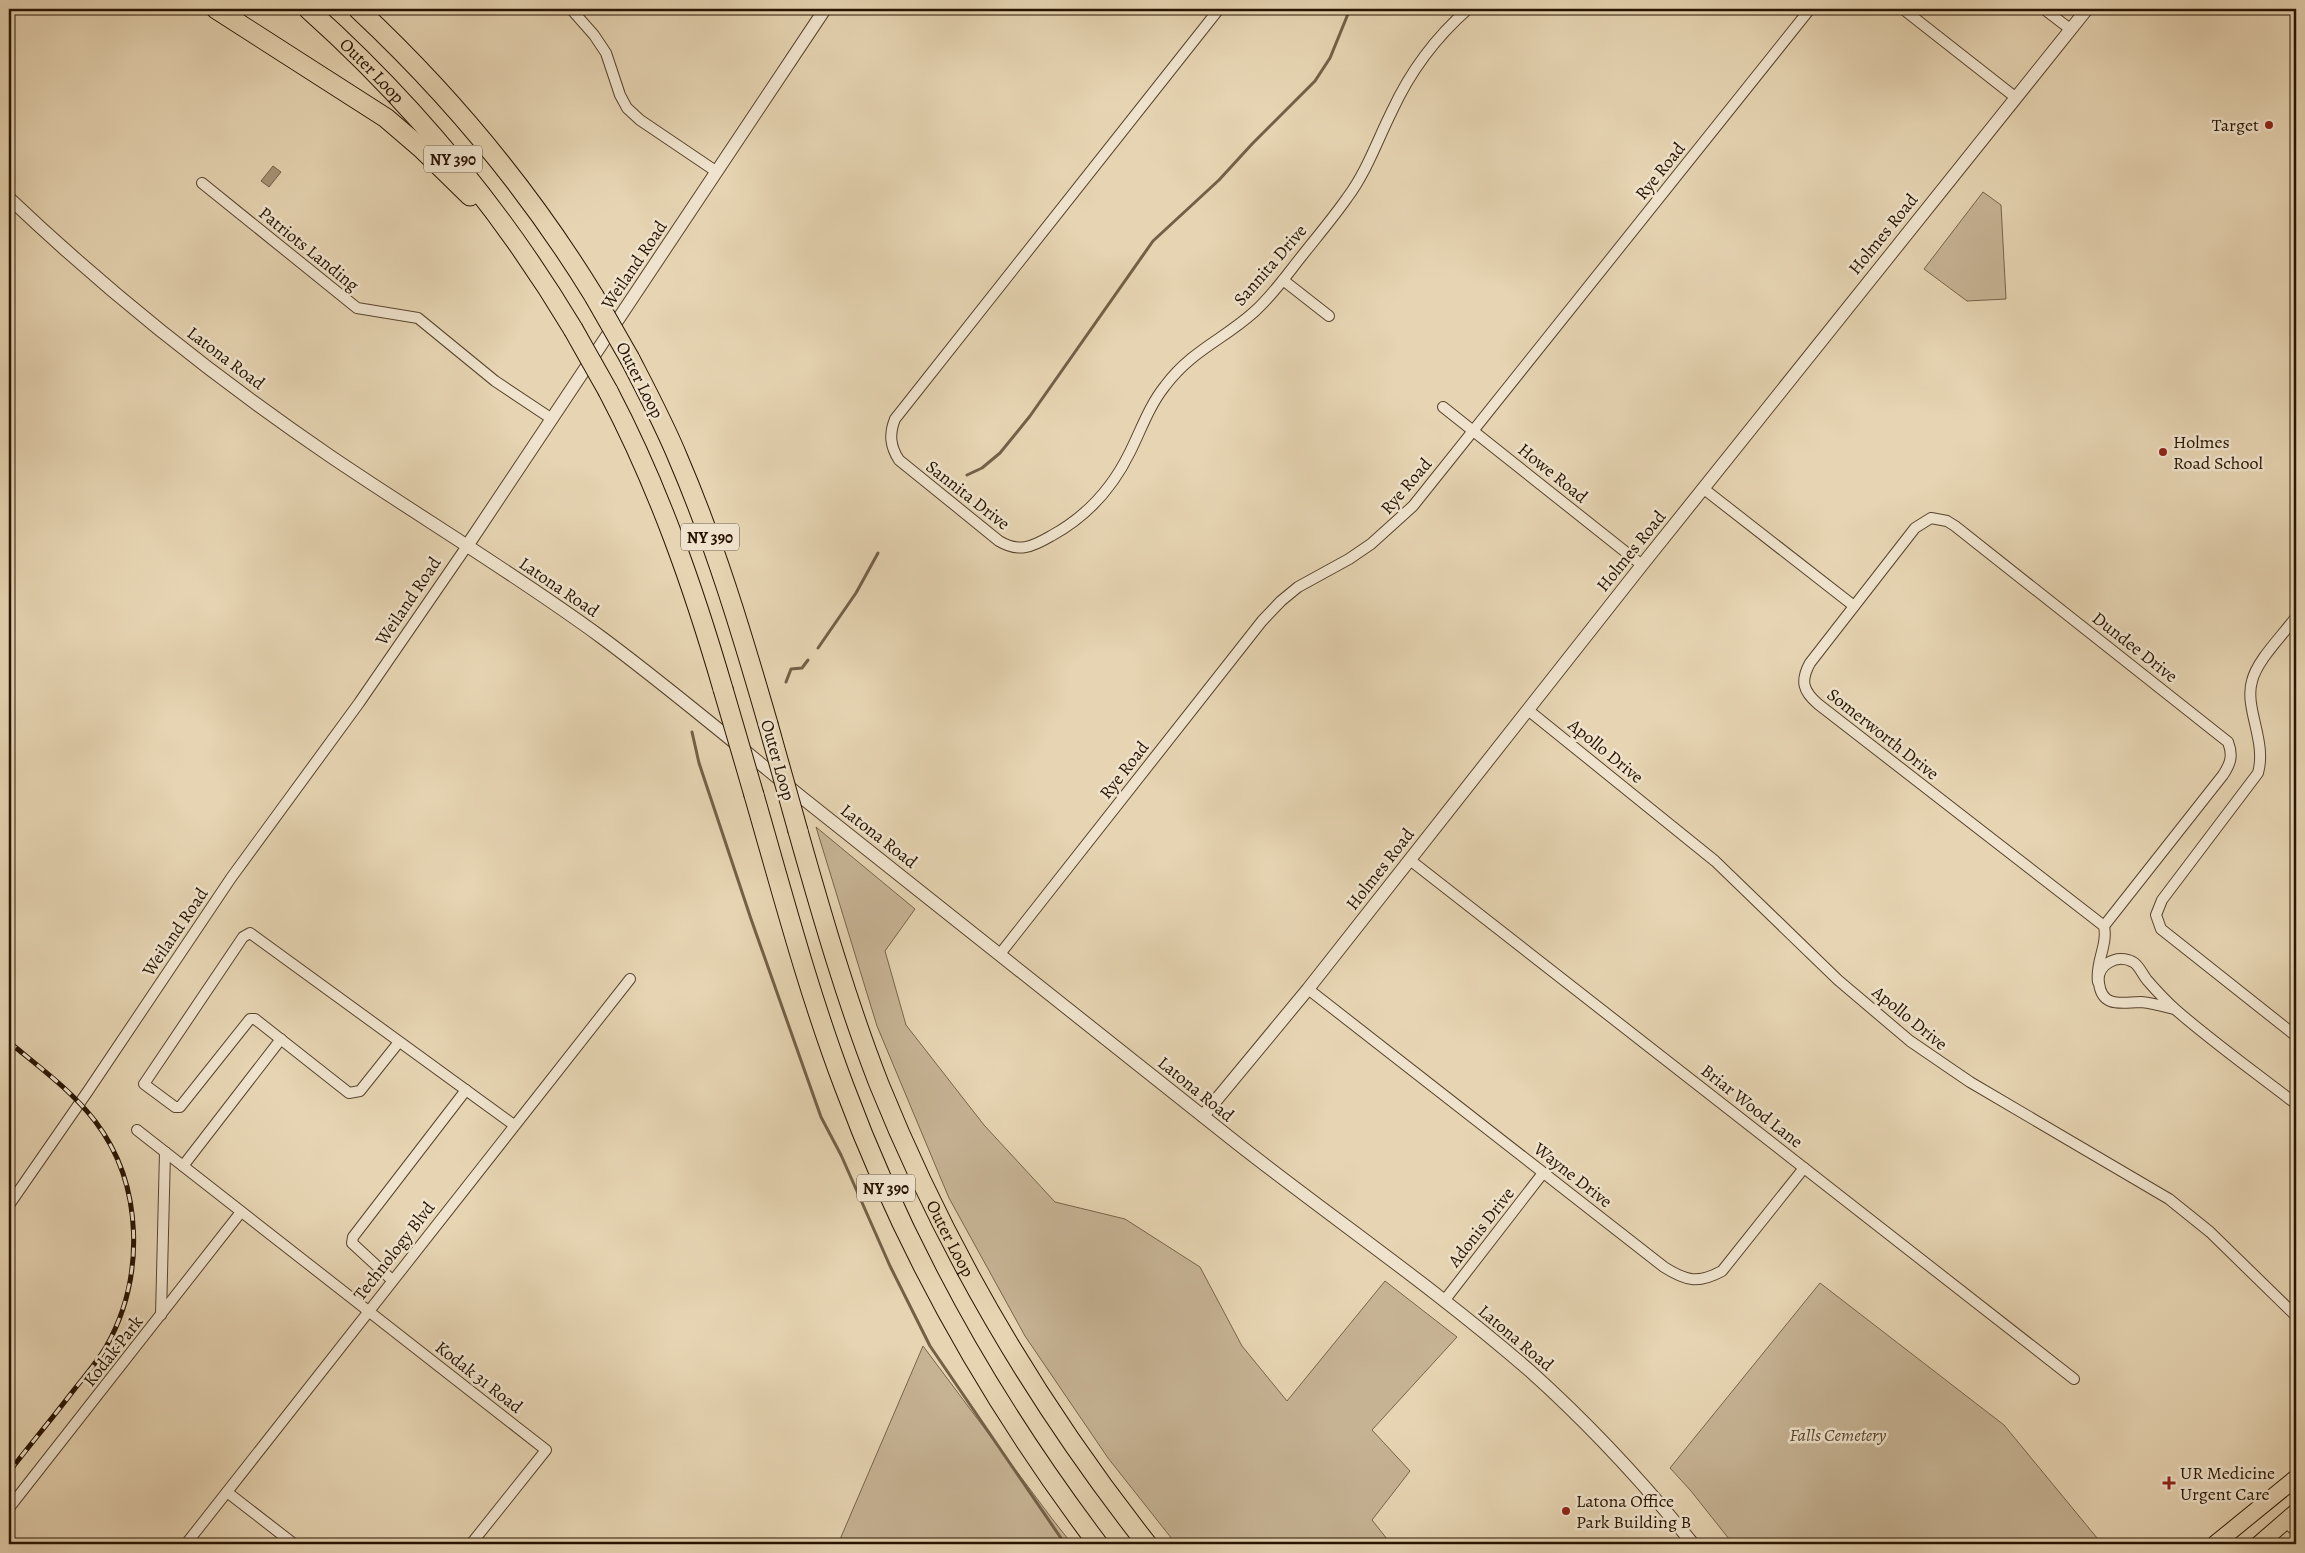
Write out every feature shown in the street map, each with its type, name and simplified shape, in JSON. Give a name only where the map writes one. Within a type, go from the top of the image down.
[{"type":"highway","points":[[216,9],[386,118],[428,154],[519,245]]},
{"type":"highway","name":"Outer Loop","points":[[308,9],[349,47],[415,115],[475,185],[519,245],[574,329],[608,390],[648,472],[695,595],[821,1022],[846,1093],[886,1188],[935,1289],[981,1371],[1030,1450],[1098,1544]]},
{"type":"highway","name":"Outer Loop","points":[[358,9],[435,86],[490,149],[546,224],[594,296],[630,359],[672,443],[704,521],[731,600],[798,831],[856,1020],[882,1090],[924,1186],[956,1252],[997,1326],[1056,1422],[1106,1492],[1147,1544]]},
{"type":"highway","points":[[1106,1492],[1154,1544]]},
{"type":"main road","points":[[2216,1544],[2296,1478]]},
{"type":"main road","points":[[2258,1544],[2292,1522]]},
{"type":"street","points":[[571,9],[594,35],[606,53],[620,95],[627,108],[640,120],[717,172]]},
{"type":"street","name":"Weiland Road","points":[[9,1205],[232,878],[359,703],[467,546],[825,9]]},
{"type":"street","name":"Sannita Drive","points":[[1219,9],[901,408],[891,429],[890,437],[894,452],[904,466],[999,541],[1016,549],[1036,545],[1066,528],[1083,515],[1109,487],[1130,452],[1157,397],[1180,367],[1200,350],[1244,320],[1283,280],[1359,181],[1404,86],[1450,25],[1468,9]]},
{"type":"street","name":"Rye Road","points":[[1000,954],[1262,621],[1298,587],[1349,559],[1393,527],[1413,506],[1810,9]]},
{"type":"street","points":[[1903,9],[2015,98]]},
{"type":"street","points":[[2044,9],[2070,29]]},
{"type":"street","name":"Holmes Road","points":[[1203,1116],[1308,989],[1642,565],[2087,9]]},
{"type":"street","name":"Patriots Landing","points":[[202,184],[357,308],[418,318],[495,381],[552,419]]},
{"type":"street","name":"Latona Road","points":[[9,198],[124,300],[222,379],[329,455],[552,602],[644,669],[802,798],[1203,1116],[1444,1301],[1514,1358],[1576,1414],[1647,1488],[1693,1544]]},
{"type":"street","points":[[1283,280],[1329,316]]},
{"type":"street","name":"Howe Road","points":[[1443,408],[1642,565]]},
{"type":"street","points":[[1704,489],[1854,606]]},
{"type":"street","name":"Dundee Drive","points":[[1854,606],[1915,528],[1931,518],[1947,521],[2228,742],[2232,752],[2231,760],[2223,775],[2104,926]]},
{"type":"street","name":"Somerworth Drive","points":[[1854,606],[1805,672],[1803,682],[1805,690],[1810,697],[2104,926]]},
{"type":"street","points":[[2296,618],[2264,659],[2252,681],[2251,699],[2261,754],[2258,773],[2254,782],[2162,900],[2156,915],[2160,929],[2296,1036]]},
{"type":"street","name":"Apollo Drive","points":[[1528,710],[1715,861],[1838,980],[1902,1035],[1938,1062],[1970,1082],[2169,1199],[2210,1232],[2296,1316]]},
{"type":"street","name":"Briar Wood Lane","points":[[1410,860],[2074,1379]]},
{"type":"street","points":[[2104,926],[2105,946],[2098,965],[2098,982],[2102,993],[2112,1003],[2149,1003],[2174,1009]]},
{"type":"street","points":[[399,1042],[360,1092],[354,1094],[349,1093],[255,1019],[250,1019],[180,1107],[175,1107],[145,1086],[145,1082],[243,937],[250,933],[514,1125]]},
{"type":"street","points":[[2098,982],[2102,969],[2107,963],[2126,959],[2135,963],[2148,981],[2174,1009],[2296,1104]]},
{"type":"street","name":"Technology Blvd","points":[[186,1544],[630,978]]},
{"type":"street","name":"Wayne Drive","points":[[1308,989],[1664,1266],[1687,1279],[1698,1280],[1711,1277],[1722,1271],[1804,1168]]},
{"type":"street","points":[[183,1166],[281,1039]]},
{"type":"street","points":[[392,1280],[352,1243],[353,1237],[466,1090]]},
{"type":"street","name":"Kodak 31 Road","points":[[137,1130],[546,1450],[471,1544]]},
{"type":"street","points":[[161,1315],[165,1152]]},
{"type":"street","name":"Adonis Drive","points":[[1444,1301],[1544,1173]]},
{"type":"street","name":"Kodak Park","points":[[9,1508],[241,1212]]},
{"type":"street","points":[[227,1492],[294,1544]]},
{"type":"green space","points":[[1983,192],[2001,205],[2006,299],[1967,301],[1924,269]]},
{"type":"green space","points":[[816,827],[915,909],[885,951],[906,1025],[984,1125],[1055,1202],[1125,1219],[1200,1267],[1242,1346],[1287,1401],[1385,1281],[1457,1337],[1372,1430],[1410,1471],[1372,1520],[1391,1544],[1176,1544],[1108,1458],[1025,1336],[949,1198],[877,1026]]},
{"type":"green space","name":"Falls Cemetery","points":[[1820,1283],[2004,1425],[2102,1544],[1733,1544],[1670,1468]]},
{"type":"green space","points":[[923,1346],[1053,1520],[1072,1544],[838,1544]]},
{"type":"shaded area","points":[[273,166],[281,172],[269,187],[261,181]]},
{"type":"waterway","points":[[967,475],[982,468],[1000,453],[1030,416],[1153,241],[1219,180],[1315,81],[1330,58],[1350,9]]},
{"type":"waterway","points":[[818,648],[856,593],[878,553]]},
{"type":"waterway","points":[[786,682],[791,669],[802,668],[808,660]]},
{"type":"waterway","points":[[692,732],[699,763],[751,919],[821,1117],[841,1155],[890,1266],[930,1346],[1065,1544]]},
{"type":"railway","points":[[9,1042],[65,1089],[95,1121],[111,1146],[123,1174],[130,1202],[134,1232],[133,1262],[128,1292],[119,1320],[106,1347],[9,1472]]},
{"type":"railway","points":[[103,1364],[132,1326]]},
{"type":"place","name":"Target","points":[[2269,125]]},
{"type":"place","name":"Holmes Road School","points":[[2163,452]]},
{"type":"place","name":"UR Medicine Urgent Care","points":[[2169,1483]]},
{"type":"place","name":"Latona Office Park Building B","points":[[1566,1511]]}]
